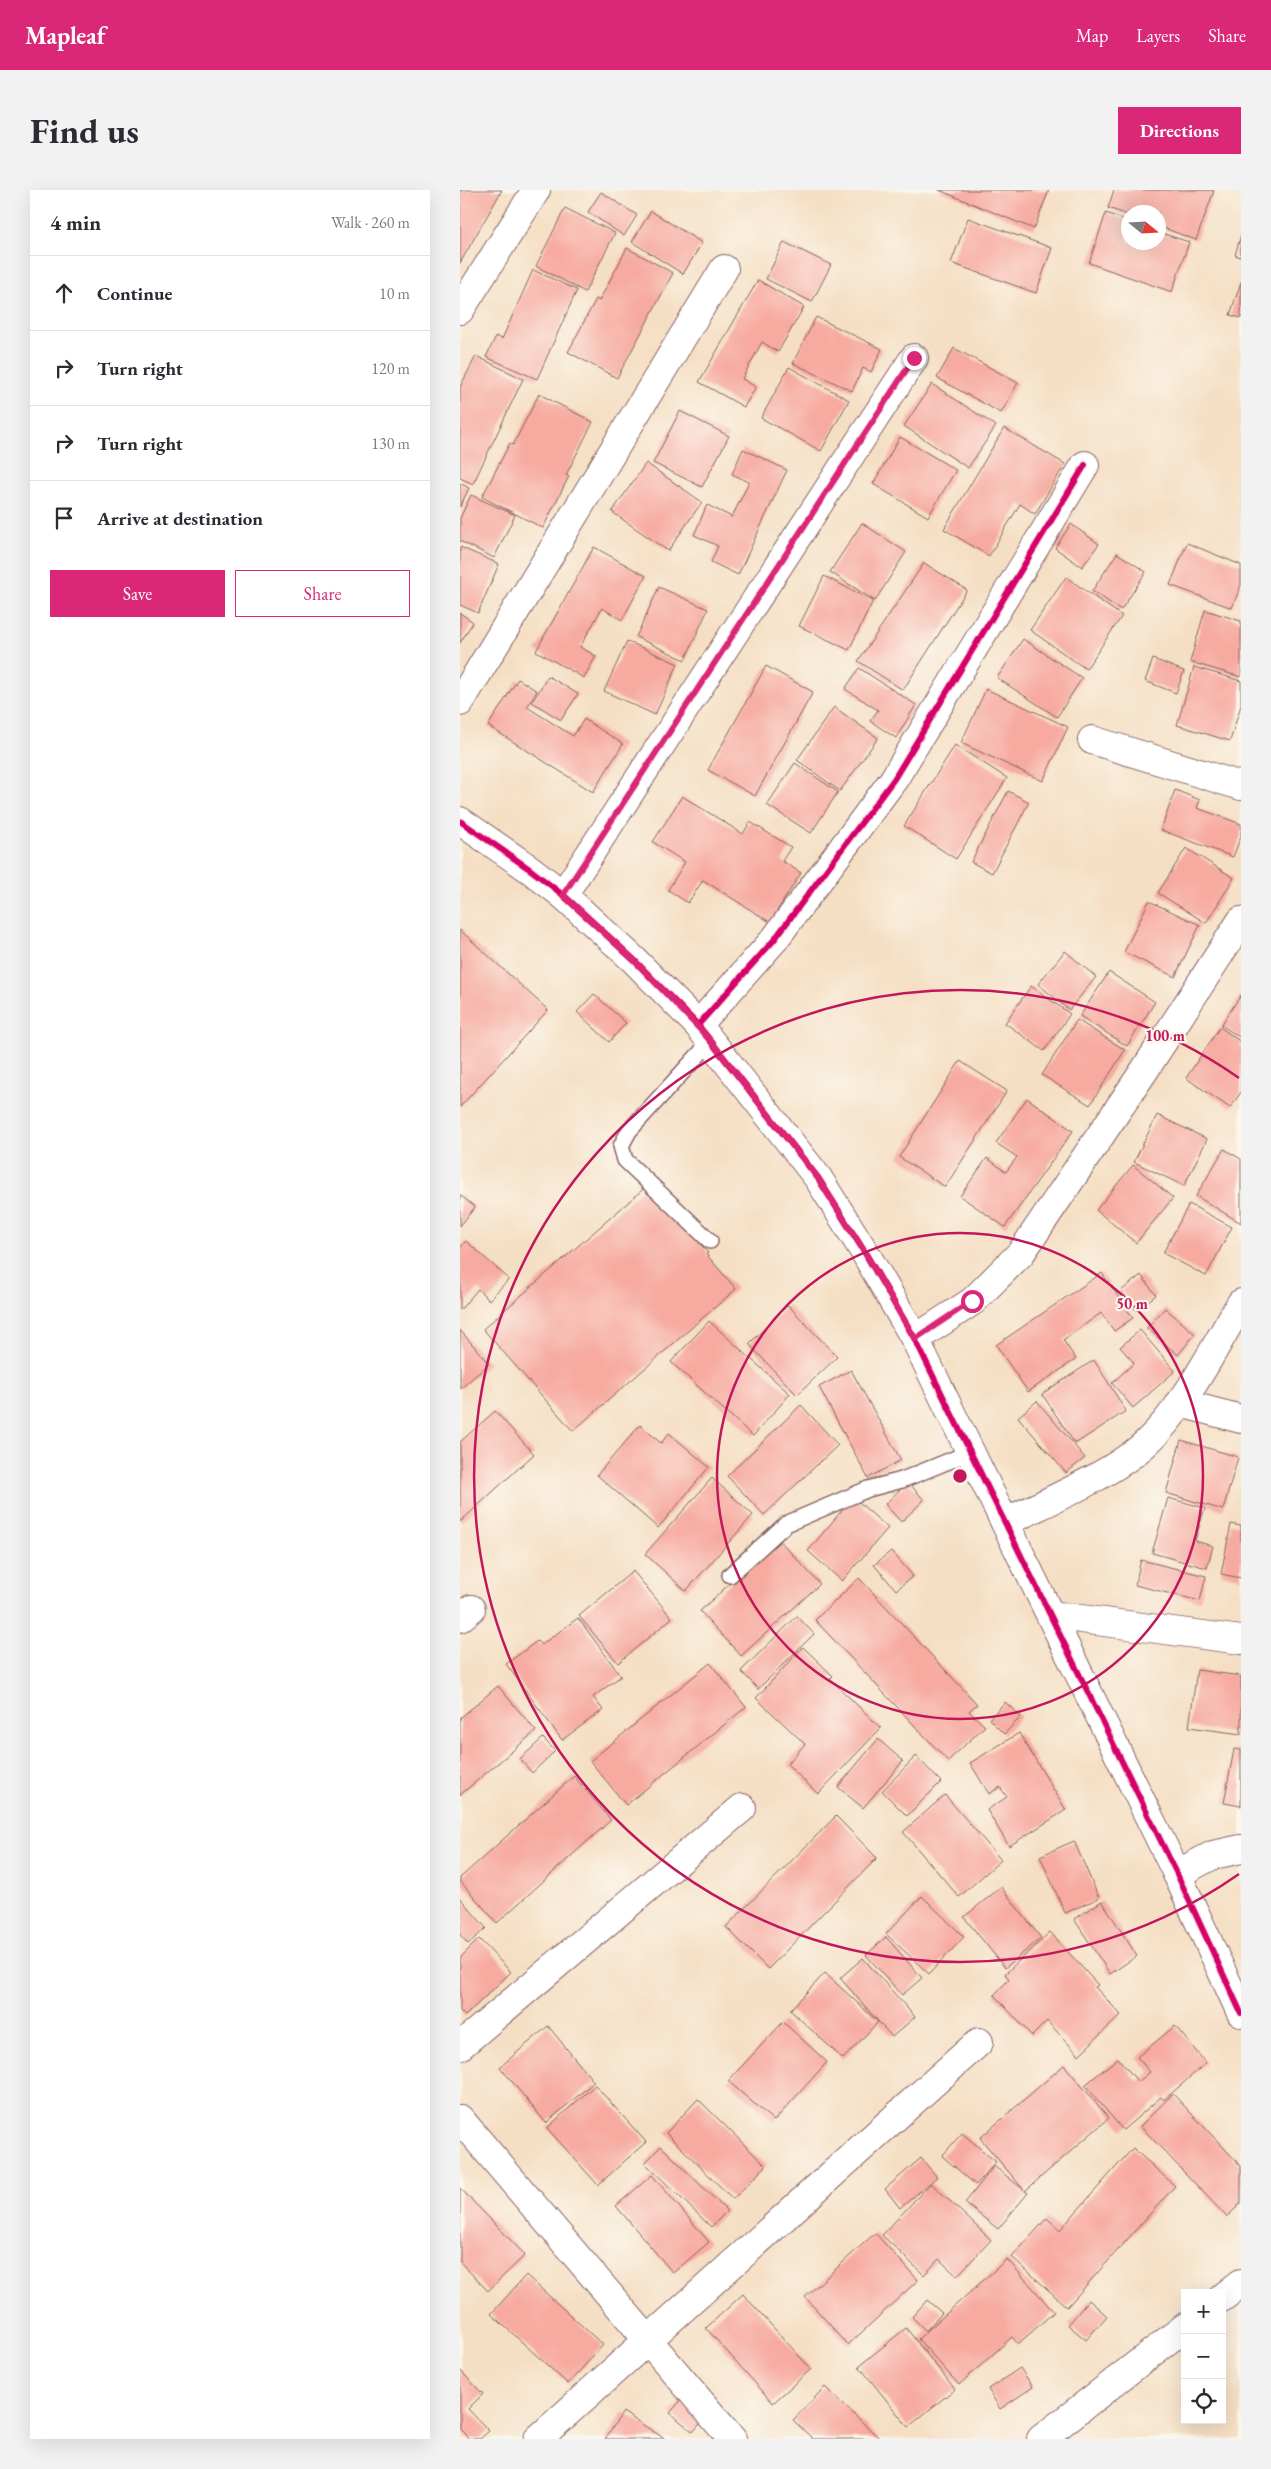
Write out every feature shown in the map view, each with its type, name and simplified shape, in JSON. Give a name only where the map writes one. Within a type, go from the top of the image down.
[{"type":"street","points":[[460,310],[536,190]]},
{"type":"street","points":[[460,702],[724,269]]},
{"type":"street","points":[[563,895],[914,358]]},
{"type":"street","points":[[705,1033],[894,779],[1085,465]]},
{"type":"street","points":[[1092,740],[1241,786]]},
{"type":"street","points":[[460,821],[531,870],[563,895],[634,960],[705,1033],[818,1178],[864,1251],[915,1339],[1177,1874],[1241,2013]]},
{"type":"street","points":[[915,1339],[972,1301],[1021,1253],[1144,1071],[1241,921]]},
{"type":"street","points":[[1006,1522],[1117,1465],[1146,1444],[1180,1403],[1241,1303]]},
{"type":"street","points":[[1180,1403],[1241,1419]]},
{"type":"street","points":[[1051,1615],[1241,1640]]},
{"type":"street","points":[[460,2046],[742,1808]]},
{"type":"street","points":[[1177,1874],[1213,1855],[1241,1849]]},
{"type":"street","points":[[538,2439],[979,2042]]},
{"type":"street","points":[[460,2120],[732,2439]]},
{"type":"street","points":[[1226,2295],[1241,2283]]},
{"type":"street","points":[[1041,2439],[1181,2330]]},
{"type":"lane","points":[[705,1033],[629,1131],[621,1146],[625,1160],[710,1241]]},
{"type":"lane","points":[[730,1575],[786,1524],[868,1489],[902,1480],[971,1452]]},
{"type":"building","points":[[460,190],[502,190],[460,263]]},
{"type":"building","points":[[939,190],[1049,190],[1034,229]]},
{"type":"building","points":[[1114,190],[1214,191],[1196,240],[1166,229],[1166,205],[1121,205],[1121,213],[1108,208]]},
{"type":"building","points":[[601,192],[637,215],[624,236],[588,212]]},
{"type":"building","points":[[565,208],[615,233],[585,292],[536,266]]},
{"type":"building","points":[[651,211],[702,243],[683,274],[632,242]]},
{"type":"building","points":[[1106,213],[1121,218],[1121,250],[1166,250],[1166,235],[1189,242],[1172,292],[1089,263]]},
{"type":"building","points":[[968,218],[1052,248],[1036,293],[951,263]]},
{"type":"building","points":[[1241,235],[1241,257],[1235,255]]},
{"type":"building","points":[[784,242],[831,265],[812,302],[766,279]]},
{"type":"building","points":[[627,248],[673,273],[617,378],[568,352],[596,299],[599,301]]},
{"type":"building","points":[[533,270],[577,290],[537,379],[486,357],[496,336],[502,339]]},
{"type":"building","points":[[758,280],[804,307],[778,352],[762,342],[742,379],[756,387],[744,407],[699,382]]},
{"type":"building","points":[[1241,282],[1241,318],[1230,315]]},
{"type":"building","points":[[816,317],[882,349],[871,372],[863,368],[852,391],[793,363]]},
{"type":"building","points":[[954,348],[1018,383],[1001,413],[937,378]]},
{"type":"building","points":[[476,356],[523,379],[473,484],[460,478],[460,387]]},
{"type":"building","points":[[789,367],[849,400],[821,451],[761,418]]},
{"type":"building","points":[[932,384],[996,426],[968,468],[904,426]]},
{"type":"building","points":[[539,394],[593,422],[566,475],[569,476],[543,528],[482,497],[510,443],[513,445]]},
{"type":"building","points":[[680,411],[729,436],[702,487],[653,463]]},
{"type":"building","points":[[1004,428],[1065,464],[1035,514],[1020,504],[989,556],[944,529]]},
{"type":"building","points":[[900,437],[956,470],[928,517],[873,484]]},
{"type":"building","points":[[743,449],[787,470],[738,575],[711,562],[718,546],[694,535],[707,505],[732,517],[749,482],[732,474]]},
{"type":"building","points":[[646,463],[702,502],[668,551],[612,512]]},
{"type":"building","points":[[460,483],[469,488],[460,507]]},
{"type":"building","points":[[471,495],[515,515],[494,558],[460,541],[460,518]]},
{"type":"building","points":[[862,523],[906,552],[875,601],[830,572]]},
{"type":"building","points":[[1071,524],[1099,544],[1082,567],[1055,548]]},
{"type":"building","points":[[1187,543],[1241,565],[1241,585],[1232,608],[1170,585]]},
{"type":"building","points":[[460,547],[499,564],[478,613],[460,605]]},
{"type":"building","points":[[594,547],[646,576],[622,620],[602,608],[580,647],[596,656],[584,678],[536,651]]},
{"type":"building","points":[[1117,553],[1146,572],[1121,610],[1092,591]]},
{"type":"building","points":[[924,563],[967,590],[903,690],[858,661]]},
{"type":"building","points":[[824,576],[873,601],[849,650],[799,626]]},
{"type":"building","points":[[1066,577],[1122,616],[1086,669],[1030,630]]},
{"type":"building","points":[[659,587],[708,609],[685,660],[636,637]]},
{"type":"building","points":[[1205,610],[1241,621],[1241,677],[1190,662]]},
{"type":"building","points":[[460,613],[473,622],[460,643]]},
{"type":"building","points":[[1023,639],[1082,678],[1057,717],[997,678]]},
{"type":"building","points":[[627,641],[678,664],[655,715],[604,691]]},
{"type":"building","points":[[1153,659],[1184,671],[1176,693],[1145,681]]},
{"type":"building","points":[[766,666],[813,692],[755,796],[708,770]]},
{"type":"building","points":[[1194,667],[1241,681],[1241,705],[1230,741],[1177,725]]},
{"type":"building","points":[[859,668],[916,705],[896,738],[870,721],[878,710],[845,689]]},
{"type":"building","points":[[548,676],[578,694],[561,720],[532,702]]},
{"type":"building","points":[[518,679],[537,691],[527,707],[573,736],[584,719],[623,744],[593,792],[488,726]]},
{"type":"building","points":[[986,689],[1068,727],[1043,781],[961,743]]},
{"type":"building","points":[[834,707],[878,738],[840,791],[797,760]]},
{"type":"building","points":[[955,745],[1007,778],[956,859],[904,826]]},
{"type":"building","points":[[795,763],[838,792],[811,833],[767,805]]},
{"type":"building","points":[[1175,790],[1200,800],[1197,808],[1241,824],[1241,836],[1233,857],[1161,830]]},
{"type":"building","points":[[1008,791],[1029,802],[992,873],[971,862]]},
{"type":"building","points":[[682,796],[743,834],[750,822],[791,847],[782,861],[801,873],[770,922],[703,880],[688,903],[668,890],[685,862],[653,842]]},
{"type":"building","points":[[1186,848],[1234,878],[1206,923],[1158,893]]},
{"type":"building","points":[[1149,901],[1200,925],[1175,977],[1124,952]]},
{"type":"building","points":[[460,930],[548,1010],[460,1107]]},
{"type":"building","points":[[1065,951],[1096,977],[1069,1010],[1038,984]]},
{"type":"building","points":[[1109,972],[1155,1002],[1127,1046],[1080,1016]]},
{"type":"building","points":[[1031,986],[1070,1014],[1044,1051],[1005,1023]]},
{"type":"building","points":[[594,994],[626,1023],[609,1042],[577,1012]]},
{"type":"building","points":[[1241,995],[1241,1038],[1221,1025]]},
{"type":"building","points":[[1077,1020],[1125,1050],[1090,1105],[1042,1075]]},
{"type":"building","points":[[1220,1027],[1241,1042],[1241,1092],[1230,1108],[1186,1078]]},
{"type":"building","points":[[960,1061],[1007,1091],[945,1187],[899,1157]]},
{"type":"building","points":[[1027,1098],[1073,1131],[1005,1227],[960,1196],[987,1158],[1006,1172],[1017,1157],[996,1143]]},
{"type":"building","points":[[1157,1115],[1207,1139],[1184,1186],[1134,1162]]},
{"type":"building","points":[[1224,1149],[1241,1159],[1241,1223],[1196,1196]]},
{"type":"building","points":[[1133,1165],[1173,1198],[1136,1243],[1096,1210]]},
{"type":"building","points":[[649,1184],[736,1289],[573,1431],[483,1329]]},
{"type":"building","points":[[460,1195],[475,1207],[460,1226]]},
{"type":"building","points":[[1189,1204],[1232,1227],[1206,1276],[1163,1253]]},
{"type":"building","points":[[466,1241],[509,1279],[489,1300],[478,1289],[460,1310],[460,1248]]},
{"type":"building","points":[[1102,1273],[1133,1318],[1114,1331],[1101,1313],[1063,1340],[1076,1359],[1028,1392],[996,1345]]},
{"type":"building","points":[[1141,1275],[1156,1295],[1136,1310],[1121,1291]]},
{"type":"building","points":[[788,1305],[837,1357],[797,1395],[749,1344]]},
{"type":"building","points":[[1165,1308],[1195,1334],[1178,1355],[1147,1328]]},
{"type":"building","points":[[709,1321],[790,1394],[753,1436],[671,1362]]},
{"type":"building","points":[[460,1330],[489,1364],[460,1389]]},
{"type":"building","points":[[1140,1330],[1175,1371],[1133,1408],[1112,1383],[1134,1363],[1120,1347]]},
{"type":"building","points":[[1094,1360],[1126,1411],[1075,1444],[1042,1394]]},
{"type":"building","points":[[851,1370],[901,1460],[868,1478],[819,1387]]},
{"type":"building","points":[[1037,1401],[1085,1458],[1066,1473],[1018,1417]]},
{"type":"building","points":[[801,1405],[838,1445],[764,1515],[727,1476]]},
{"type":"building","points":[[495,1411],[534,1454],[460,1522],[460,1442]]},
{"type":"building","points":[[640,1425],[661,1443],[669,1433],[709,1467],[658,1528],[597,1475]]},
{"type":"building","points":[[1181,1440],[1238,1457],[1223,1510],[1166,1493]]},
{"type":"building","points":[[712,1478],[753,1515],[686,1591],[645,1554]]},
{"type":"building","points":[[908,1482],[924,1500],[901,1522],[885,1504]]},
{"type":"building","points":[[853,1497],[888,1528],[842,1581],[808,1551]]},
{"type":"building","points":[[1168,1498],[1205,1508],[1195,1541],[1213,1546],[1207,1568],[1152,1553]]},
{"type":"building","points":[[1231,1524],[1241,1526],[1241,1578],[1221,1574]]},
{"type":"building","points":[[778,1539],[820,1584],[741,1656],[700,1611]]},
{"type":"building","points":[[891,1551],[913,1576],[896,1590],[874,1565]]},
{"type":"building","points":[[1141,1560],[1206,1576],[1200,1601],[1135,1585]]},
{"type":"building","points":[[633,1571],[672,1618],[618,1663],[579,1616]]},
{"type":"building","points":[[859,1578],[977,1704],[969,1711],[985,1726],[948,1761],[815,1620]]},
{"type":"building","points":[[797,1616],[814,1634],[758,1689],[741,1671]]},
{"type":"building","points":[[578,1618],[621,1676],[593,1697],[603,1710],[562,1740],[506,1664],[537,1641],[541,1645]]},
{"type":"building","points":[[803,1647],[833,1676],[830,1679],[881,1728],[818,1794],[787,1764],[805,1744],[756,1698]]},
{"type":"building","points":[[710,1663],[746,1707],[626,1805],[590,1761]]},
{"type":"building","points":[[1197,1670],[1241,1676],[1241,1734],[1189,1727]]},
{"type":"building","points":[[498,1686],[536,1731],[460,1795],[460,1718]]},
{"type":"building","points":[[1005,1702],[1021,1717],[1004,1734],[989,1719]]},
{"type":"building","points":[[1019,1733],[1066,1810],[1009,1846],[987,1810],[1007,1797],[1000,1787],[989,1794],[970,1763]]},
{"type":"building","points":[[543,1738],[555,1751],[532,1773],[520,1759]]},
{"type":"building","points":[[878,1739],[903,1761],[863,1808],[838,1787]]},
{"type":"building","points":[[1234,1749],[1241,1750],[1241,1806],[1224,1803]]},
{"type":"building","points":[[916,1756],[941,1782],[907,1816],[882,1791]]},
{"type":"building","points":[[574,1776],[611,1820],[497,1923],[460,1881],[460,1878]]},
{"type":"building","points":[[945,1795],[1001,1860],[959,1897],[903,1832]]},
{"type":"building","points":[[836,1816],[877,1858],[768,1969],[726,1927]]},
{"type":"building","points":[[1074,1841],[1099,1898],[1065,1913],[1040,1856]]},
{"type":"building","points":[[1001,1887],[1041,1938],[1005,1968],[964,1917]]},
{"type":"building","points":[[922,1896],[964,1937],[929,1974],[886,1934]]},
{"type":"building","points":[[460,1898],[486,1928],[468,1944],[460,1935]]},
{"type":"building","points":[[1102,1901],[1137,1956],[1110,1974],[1074,1919]]},
{"type":"building","points":[[1050,1932],[1098,1985],[1095,1987],[1121,2015],[1079,2055],[1047,2021],[1032,2036],[994,1995],[1009,1979],[1005,1974]]},
{"type":"building","points":[[886,1937],[922,1978],[902,1995],[866,1955]]},
{"type":"building","points":[[479,1939],[511,1972],[465,2016],[460,2011],[460,1958]]},
{"type":"building","points":[[863,1958],[915,2017],[892,2037],[840,1978]]},
{"type":"building","points":[[825,1973],[878,2022],[843,2059],[790,2010]]},
{"type":"building","points":[[783,2022],[827,2062],[774,2121],[728,2081]]},
{"type":"building","points":[[548,2026],[594,2082],[546,2123],[500,2067]]},
{"type":"building","points":[[1175,2026],[1206,2063],[1164,2100],[1161,2097],[1123,2130],[1085,2085],[1118,2058],[1138,2082],[1150,2072],[1137,2057]]},
{"type":"building","points":[[1064,2065],[1109,2118],[1025,2191],[1028,2193],[998,2229],[965,2203],[994,2166],[1024,2190],[980,2138]]},
{"type":"building","points":[[595,2085],[646,2142],[598,2185],[547,2128]]},
{"type":"building","points":[[1173,2094],[1241,2166],[1241,2203],[1227,2217],[1140,2126]]},
{"type":"building","points":[[698,2099],[766,2166],[733,2199],[666,2133]]},
{"type":"building","points":[[962,2133],[996,2162],[976,2185],[942,2156]]},
{"type":"building","points":[[661,2146],[727,2211],[711,2227],[645,2163]]},
{"type":"building","points":[[1133,2148],[1175,2186],[1067,2307],[1012,2257],[1047,2218],[1060,2230]]},
{"type":"building","points":[[921,2158],[937,2177],[900,2208],[885,2189]]},
{"type":"building","points":[[652,2175],[709,2242],[673,2273],[616,2206]]},
{"type":"building","points":[[931,2183],[991,2240],[957,2276],[939,2259],[924,2275],[882,2235]]},
{"type":"building","points":[[460,2188],[525,2255],[488,2291],[460,2262]]},
{"type":"building","points":[[875,2233],[918,2280],[848,2345],[805,2297]]},
{"type":"building","points":[[1007,2259],[1054,2312],[1018,2344],[1012,2337],[959,2385],[918,2339]]},
{"type":"building","points":[[526,2275],[603,2345],[568,2384],[491,2314]]},
{"type":"building","points":[[743,2294],[811,2369],[773,2403],[706,2328]]},
{"type":"building","points":[[927,2300],[942,2313],[926,2331],[912,2317]]},
{"type":"building","points":[[1089,2300],[1107,2316],[1086,2340],[1068,2325]]},
{"type":"building","points":[[906,2328],[955,2389],[908,2427],[859,2366]]},
{"type":"building","points":[[1020,2368],[1033,2387],[1000,2409],[988,2389]]},
{"type":"building","points":[[460,2370],[483,2394],[468,2409],[489,2431],[480,2439],[469,2439],[460,2429]]},
{"type":"building","points":[[825,2387],[880,2439],[813,2439],[793,2420]]},
{"type":"building","points":[[682,2399],[705,2418],[693,2432],[670,2413]]},
{"type":"building","points":[[623,2412],[665,2439],[605,2439]]},
{"type":"cycle path","points":[[698,1025],[774,940],[894,779],[1085,465]]},
{"type":"cycle path","points":[[460,821],[531,870],[563,895],[634,960],[698,1025],[818,1178],[864,1251],[915,1339],[1177,1874],[1241,2013]]},
{"type":"route","points":[[914,358],[563,895],[634,960],[698,1025],[711,1041],[818,1178],[864,1251],[915,1339],[972,1301]]}]
